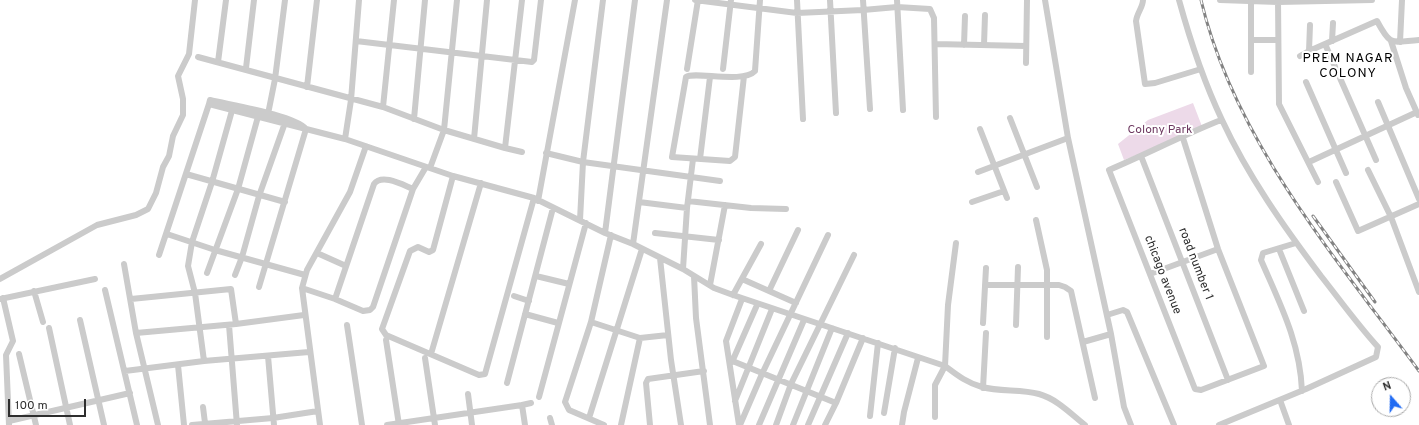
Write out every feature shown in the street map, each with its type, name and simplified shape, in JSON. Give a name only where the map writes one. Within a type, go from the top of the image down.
[{"type":"street","points":[[0,279],[97,225],[136,215],[148,210],[156,193],[163,167],[169,156],[173,136],[183,115],[184,99],[178,76],[189,54],[195,0]]},
{"type":"street","points":[[218,62],[226,0]]},
{"type":"street","points":[[246,68],[254,0]]},
{"type":"street","points":[[268,114],[275,78],[285,0]]},
{"type":"street","points":[[307,86],[317,0]]},
{"type":"street","points":[[345,138],[351,100],[359,0]]},
{"type":"street","points":[[383,107],[394,0]]},
{"type":"street","points":[[414,119],[425,0]]},
{"type":"street","points":[[302,288],[363,311],[370,310],[413,189],[428,167],[444,130],[457,0]]},
{"type":"street","points":[[474,139],[480,55],[487,0]]},
{"type":"street","points":[[505,148],[522,0]]},
{"type":"street","points":[[356,41],[480,55],[530,63],[534,61],[541,0]]},
{"type":"street","points":[[452,176],[433,250],[429,252],[418,247],[410,251],[382,329],[386,335],[428,356],[479,375],[484,374],[536,200],[575,0]]},
{"type":"street","points":[[580,220],[583,162],[603,0]]},
{"type":"street","points":[[604,425],[569,410],[565,402],[591,322],[608,234],[613,166],[635,0]]},
{"type":"street","points":[[633,244],[667,0]]},
{"type":"street","points":[[687,69],[697,0],[730,2],[759,9],[797,13],[897,7],[930,9],[934,18],[936,117]]},
{"type":"street","points":[[744,76],[735,157],[730,161],[675,159],[671,155],[685,79],[690,75],[710,77],[744,76],[753,73],[756,69],[760,0]]},
{"type":"street","points":[[797,0],[803,118]]},
{"type":"street","points":[[830,0],[836,113]]},
{"type":"street","points":[[863,0],[870,109]]},
{"type":"street","points":[[897,0],[903,110]]},
{"type":"street","points":[[1026,63],[1027,0]]},
{"type":"street","points":[[1045,0],[1068,138],[1112,334],[1124,407],[1131,425]]},
{"type":"street","points":[[1143,0],[1143,5],[1137,14],[1136,21],[1145,84],[1155,84],[1201,69]]},
{"type":"street","points":[[1179,0],[1201,69],[1221,120],[1252,177],[1296,243],[1359,326],[1378,347],[1376,356],[1302,391],[1220,425]]},
{"type":"street","points":[[1220,0],[1372,0]]},
{"type":"street","points":[[1251,0],[1251,72]]},
{"type":"street","points":[[1400,42],[1402,0]]},
{"type":"street","points":[[1278,1],[1279,104],[1318,182]]},
{"type":"street","points":[[724,69],[730,2]]},
{"type":"street","points":[[984,46],[985,15]]},
{"type":"street","points":[[964,45],[965,16]]},
{"type":"street","points":[[1300,56],[1377,21],[1386,38],[1391,41],[1400,42],[1419,40]]},
{"type":"street","points":[[1332,41],[1333,23]]},
{"type":"street","points":[[1309,51],[1310,25]]},
{"type":"street","points":[[1251,40],[1278,40]]},
{"type":"street","points":[[1309,162],[1365,136],[1418,114],[1406,88],[1391,41]]},
{"type":"street","points":[[935,44],[1026,46]]},
{"type":"street","points":[[1325,44],[1376,160]]},
{"type":"street","points":[[198,57],[246,68],[351,100],[383,107],[444,130],[522,152]]},
{"type":"street","points":[[700,159],[710,77]]},
{"type":"street","points":[[1306,82],[1346,173]]},
{"type":"street","points":[[159,255],[210,100],[233,108],[303,126],[306,129],[345,138],[452,176],[481,183],[536,200],[608,234],[633,244],[683,269],[710,286],[757,305],[848,333],[878,344],[895,348],[918,358],[945,366],[964,380],[984,388],[1040,394],[1064,408],[1085,425]]},
{"type":"street","points":[[1378,102],[1419,199]]},
{"type":"street","points":[[204,361],[196,293],[188,266],[192,242],[212,182],[233,108]]},
{"type":"street","points":[[259,114],[268,114],[285,121]]},
{"type":"street","points":[[206,273],[238,189],[259,114]]},
{"type":"street","points":[[1010,118],[1037,187]]},
{"type":"street","points":[[1141,156],[1182,136],[1221,120]]},
{"type":"street","points":[[235,275],[242,257],[259,196],[285,121]]},
{"type":"street","points":[[259,287],[306,129]]},
{"type":"street","points":[[980,129],[1007,198]]},
{"type":"street","points":[[1182,136],[1218,249],[1264,366],[1228,380]]},
{"type":"street","points":[[978,172],[1068,138]]},
{"type":"street","points":[[320,425],[304,315],[302,288],[305,275],[316,253],[350,192],[366,146]]},
{"type":"street","points":[[546,154],[583,162],[720,181]]},
{"type":"street","name":"chicago avenue","points":[[1141,156],[1109,170],[1195,389],[1201,390],[1228,380]]},
{"type":"street","name":"road number 1","points":[[1141,156],[1228,380]]},
{"type":"street","points":[[683,269],[687,208],[693,159]]},
{"type":"street","points":[[1368,170],[1391,217],[1412,269],[1419,292]]},
{"type":"street","points":[[186,174],[259,196],[285,202]]},
{"type":"street","points":[[334,299],[372,186],[376,181],[383,179],[413,189]]},
{"type":"street","points":[[1336,182],[1358,231],[1419,204]]},
{"type":"street","points":[[435,425],[428,356],[481,183]]},
{"type":"street","points":[[972,202],[1004,190]]},
{"type":"street","points":[[688,201],[786,209]]},
{"type":"street","points":[[639,202],[687,208]]},
{"type":"street","points":[[710,286],[725,205]]},
{"type":"street","points":[[507,383],[553,208]]},
{"type":"street","points":[[1036,220],[1046,264],[1048,285],[1048,337]]},
{"type":"street","points":[[539,397],[568,284],[586,223]]},
{"type":"street","points":[[769,291],[798,230]]},
{"type":"street","points":[[655,233],[719,240]]},
{"type":"street","points":[[167,234],[214,250],[305,275]]},
{"type":"street","points":[[739,425],[828,235]]},
{"type":"street","points":[[935,417],[935,385],[945,366],[948,305],[956,243]]},
{"type":"street","points":[[1296,243],[1263,253],[1261,260],[1294,336],[1300,364],[1302,391]]},
{"type":"street","points":[[733,295],[761,244]]},
{"type":"street","points":[[1279,248],[1304,311]]},
{"type":"street","points":[[593,421],[642,249]]},
{"type":"street","points":[[1150,274],[1218,249]]},
{"type":"street","points":[[316,253],[346,266]]},
{"type":"street","points":[[776,425],[791,384],[821,325],[854,254]]},
{"type":"street","points":[[660,258],[668,335],[681,425]]},
{"type":"street","points":[[124,264],[136,333],[158,425]]},
{"type":"street","points":[[1412,269],[1419,266]]},
{"type":"street","points":[[1016,325],[1018,267]]},
{"type":"street","points":[[983,323],[986,268]]},
{"type":"street","points":[[536,276],[568,284]]},
{"type":"street","points":[[694,276],[696,318],[710,425]]},
{"type":"street","points":[[95,279],[1,298],[13,340],[6,355],[9,423],[34,415],[130,393]]},
{"type":"street","points":[[742,279],[796,303]]},
{"type":"street","points":[[985,286],[1048,285],[1065,287],[1071,291],[1095,398]]},
{"type":"street","points":[[131,299],[231,289],[236,324]]},
{"type":"street","points":[[106,290],[137,425]]},
{"type":"street","points":[[34,291],[43,322]]},
{"type":"street","points":[[514,296],[529,301]]},
{"type":"street","points":[[739,425],[731,361],[726,338],[742,299]]},
{"type":"street","points":[[731,361],[757,305]]},
{"type":"street","points":[[735,402],[772,309]]},
{"type":"street","points":[[1107,315],[1123,310],[1127,312],[1174,425]]},
{"type":"street","points":[[525,314],[558,323]]},
{"type":"street","points":[[136,333],[229,325],[304,315]]},
{"type":"street","points":[[80,320],[104,425]]},
{"type":"street","points":[[759,425],[777,379],[804,320]]},
{"type":"street","points":[[591,322],[640,338],[668,335]]},
{"type":"street","points":[[229,325],[237,423]]},
{"type":"street","points":[[347,325],[362,425]]},
{"type":"street","points":[[49,328],[70,425]]},
{"type":"street","points":[[793,425],[808,391],[832,328]]},
{"type":"street","points":[[808,425],[848,333]]},
{"type":"street","points":[[984,388],[986,333]]},
{"type":"street","points":[[1083,342],[1112,334]]},
{"type":"street","points":[[621,425],[640,338]]},
{"type":"street","points":[[825,425],[836,403],[863,338]]},
{"type":"street","points":[[386,340],[399,424]]},
{"type":"street","points":[[870,416],[878,344]]},
{"type":"street","points":[[884,413],[895,348]]},
{"type":"street","points":[[125,371],[204,361],[309,352]]},
{"type":"street","points":[[19,354],[36,425]]},
{"type":"street","points":[[268,356],[273,422]]},
{"type":"street","points":[[902,425],[918,358]]},
{"type":"street","points":[[731,361],[836,403]]},
{"type":"street","points":[[178,364],[184,425]]},
{"type":"street","points":[[650,425],[646,381],[650,378],[673,374],[704,371]]},
{"type":"street","points":[[468,394],[472,425]]},
{"type":"street","points":[[1280,400],[1289,425]]},
{"type":"street","points":[[387,425],[531,403]]},
{"type":"street","points":[[522,405],[525,425]]},
{"type":"street","points":[[203,407],[205,423]]},
{"type":"street","points":[[192,425],[205,423],[273,422],[318,412]]},
{"type":"green space","name":"Colony Park","points":[[1193,103],[1203,129],[1124,160],[1118,144],[1148,120]]},
{"type":"railway","points":[[1201,0],[1216,52],[1237,101],[1263,149],[1291,196],[1322,241],[1419,371]]},
{"type":"railway","points":[[1313,216],[1375,302]]},
{"type":"district","name":"PREM NAGAR COLONY","points":[[1348,66]]}]
